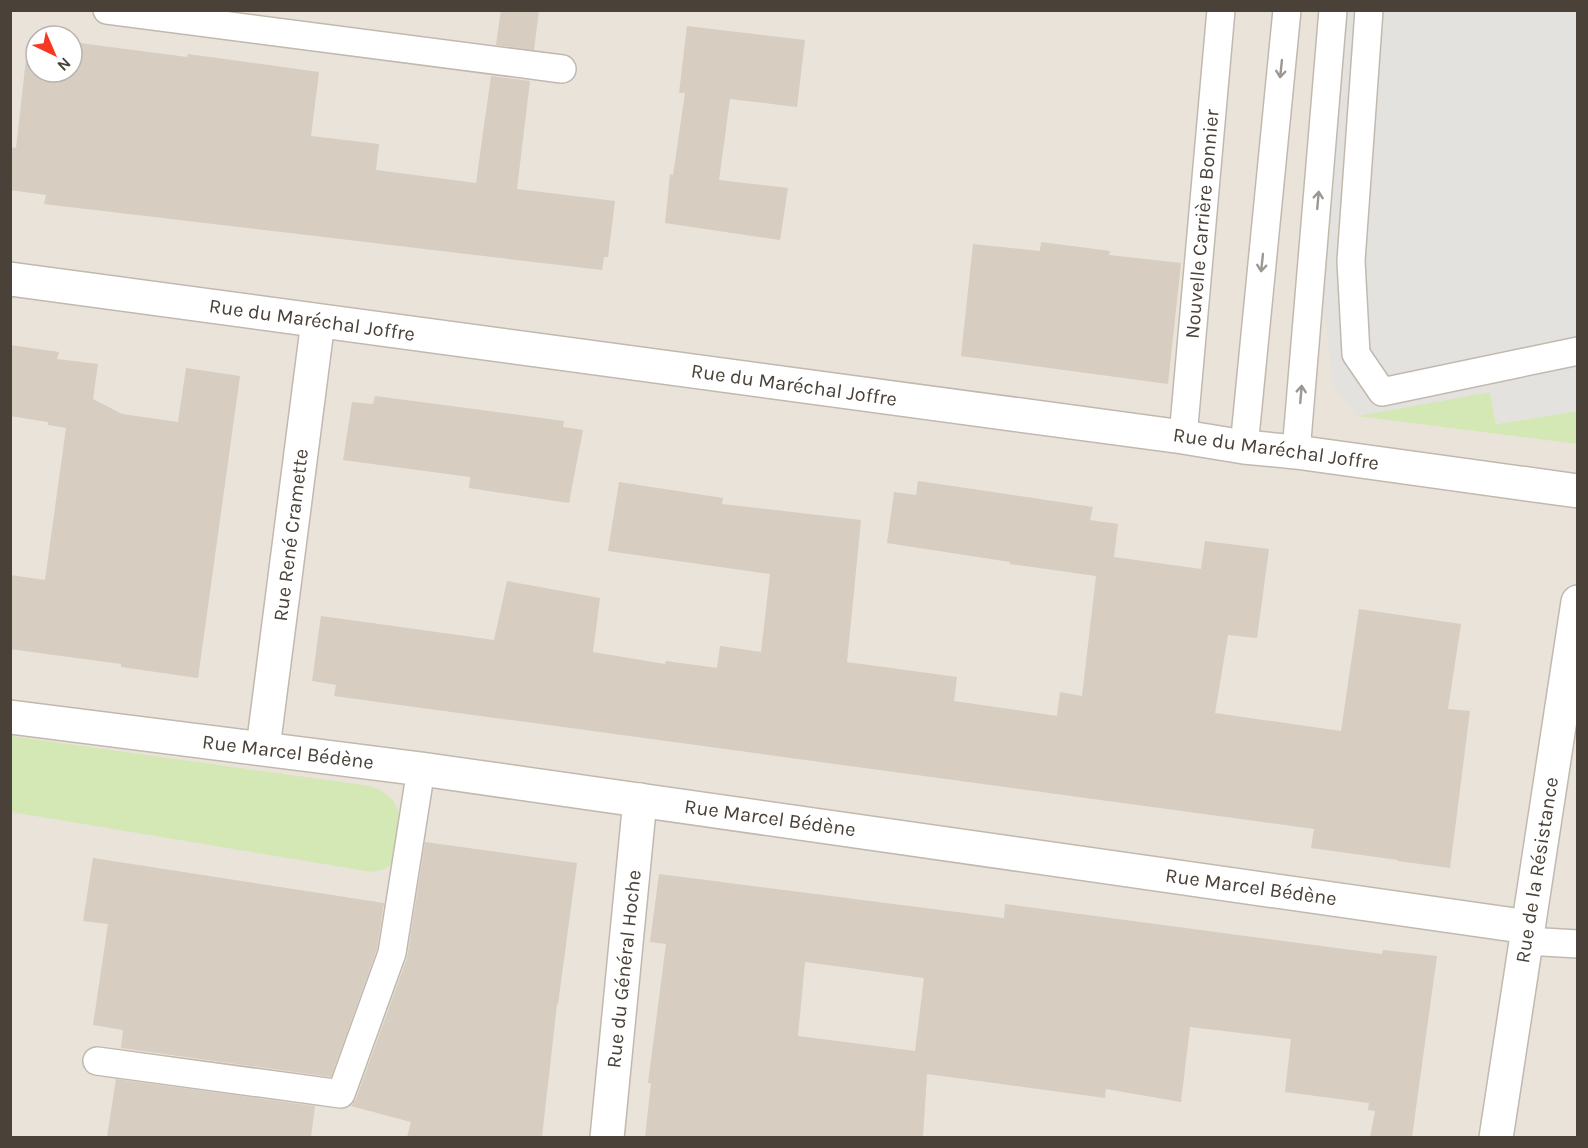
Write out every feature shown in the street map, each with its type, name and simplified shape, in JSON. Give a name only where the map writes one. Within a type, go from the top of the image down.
[{"type":"street","name":"Rue du Maréchal Joffre","points":[[10,279],[1578,491]]},
{"type":"street","name":"Rue René Cramette","points":[[263,748],[318,321]]},
{"type":"street","name":"Rue de la Résistance","points":[[1496,1137],[1578,602]]},
{"type":"street","name":"Rue Marcel Bédène","points":[[10,717],[263,748],[640,800],[1527,934]]},
{"type":"street","name":"Rue du Général Hoche","points":[[607,1137],[640,800]]},
{"type":"lane","points":[[107,10],[562,69]]},
{"type":"lane","name":"Nouvelle Carrière Bonnier","points":[[1184,436],[1221,10]]},
{"type":"lane","points":[[1244,447],[1287,10]]},
{"type":"lane","points":[[1296,452],[1333,10]]},
{"type":"lane","points":[[1369,10],[1351,261],[1356,354],[1382,392],[1578,351]]},
{"type":"lane","points":[[97,1061],[341,1094],[392,953],[421,769]]},
{"type":"lane","points":[[1527,934],[1578,944]]},
{"type":"shaded area","points":[[11,11],[1577,11],[1577,1137],[11,1137]]},
{"type":"shaded area","points":[[1347,11],[1577,11],[1577,411],[1496,424],[1490,392],[1357,416],[1334,387],[1321,288]]},
{"type":"green space","points":[[1490,392],[1496,424],[1577,411],[1577,444],[1357,416]]},
{"type":"green space","points":[[10,736],[370,786],[391,798],[399,815],[393,863],[385,869],[372,872],[11,812]]},
{"type":"building","points":[[501,10],[539,10],[534,50],[496,45]]},
{"type":"building","points":[[687,26],[805,40],[797,107],[730,99],[719,180],[788,188],[780,240],[665,223],[670,174],[673,175],[685,93],[679,93]]},
{"type":"building","points":[[84,44],[187,57],[188,54],[319,72],[311,136],[379,144],[376,170],[476,183],[491,76],[530,81],[517,189],[615,201],[608,257],[604,257],[602,270],[44,204],[46,195],[10,190],[10,147],[16,148],[24,77],[24,84],[84,84]]},
{"type":"building","points":[[1041,242],[1110,251],[1109,255],[1181,263],[1168,384],[961,356],[973,244],[1040,251]]},
{"type":"building","points":[[10,345],[59,352],[57,359],[98,364],[93,399],[122,414],[178,422],[186,368],[240,376],[198,678],[121,667],[121,664],[10,649],[10,575],[45,580],[66,428],[48,425],[48,422],[10,416]]},
{"type":"building","points":[[375,396],[564,421],[563,427],[583,430],[569,503],[469,488],[470,477],[343,460],[352,402],[373,404]]},
{"type":"building","points":[[918,481],[1093,507],[1090,520],[1118,524],[1114,557],[1201,569],[1205,541],[1269,549],[1257,638],[1228,635],[1215,713],[1341,731],[1359,609],[1461,624],[1448,709],[1470,711],[1450,868],[1311,848],[1314,829],[334,696],[336,685],[312,681],[321,616],[494,640],[507,581],[600,598],[593,652],[665,664],[666,661],[717,668],[720,646],[761,652],[770,574],[608,551],[619,482],[723,498],[722,504],[861,520],[847,662],[957,677],[954,701],[1057,716],[1060,692],[1082,696],[1096,576],[887,543],[894,492],[916,495]]},
{"type":"building","points":[[425,842],[577,863],[557,1004],[542,1137],[407,1137],[411,1122],[351,1106],[356,1099],[407,958]]},
{"type":"building","points":[[93,858],[384,903],[377,949],[331,1077],[121,1048],[123,1030],[93,1025],[108,924],[83,921]]},
{"type":"building","points":[[659,874],[1004,918],[1005,904],[1382,954],[1383,950],[1437,956],[1412,1137],[1370,1137],[1375,1111],[1368,1110],[1369,1103],[1285,1092],[1291,1039],[1190,1027],[1181,1102],[1106,1089],[1105,1098],[927,1074],[923,1137],[645,1137],[651,1083],[648,1083],[666,944],[650,942]],"holes":[[[805,962],[924,978],[915,1051],[798,1036]]]},
{"type":"building","points":[[116,1079],[315,1106],[311,1137],[107,1137]]}]
